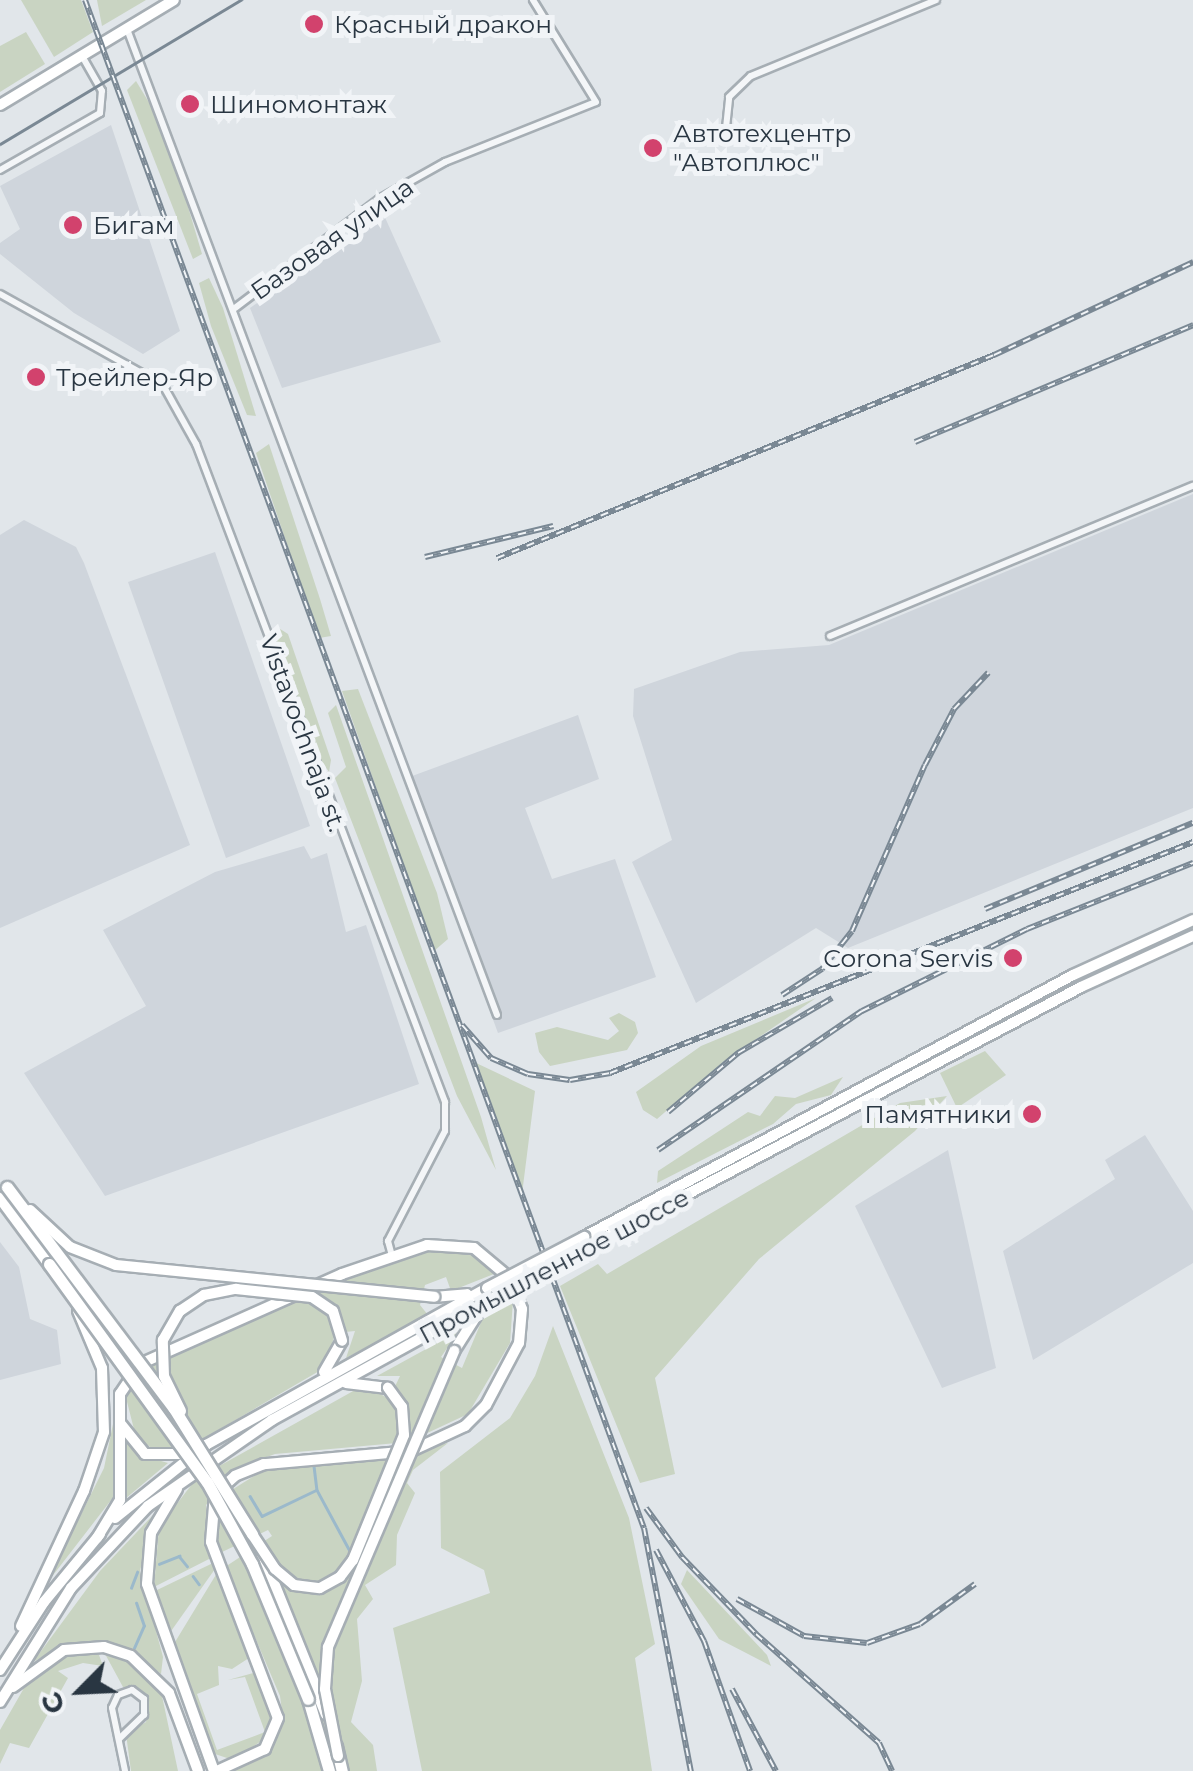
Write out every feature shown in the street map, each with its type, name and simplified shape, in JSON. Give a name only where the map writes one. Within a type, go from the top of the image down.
[{"type":"highway","points":[[2,1188],[49,1264],[162,1414],[220,1502],[283,1631],[329,1771]]},
{"type":"highway","points":[[2,1188],[205,1449],[252,1534],[296,1628],[342,1771]]},
{"type":"main road","points":[[0,105],[168,2]]},
{"type":"main road","name":"Промышленное шоссе","points":[[0,1670],[97,1538],[205,1449],[303,1388],[490,1294],[984,1022],[1193,920]]},
{"type":"main road","name":"Промышленное шоссе","points":[[586,1242],[1193,936]]},
{"type":"main road","points":[[984,1022],[991,1035]]},
{"type":"main road","points":[[2,1188],[58,1239],[104,1262],[434,1298],[490,1294]]},
{"type":"main road","points":[[97,1538],[116,1512],[122,1488],[118,1412],[122,1385],[140,1364],[392,1256],[450,1243],[494,1260],[520,1299],[519,1343],[486,1405],[445,1439],[411,1450],[264,1464],[235,1476],[215,1494],[211,1542],[278,1718],[264,1749],[215,1771],[146,1572],[156,1520],[194,1470]]},
{"type":"main road","points":[[6,1658],[75,1512],[104,1432],[104,1383],[94,1341],[49,1264]]},
{"type":"main road","points":[[118,1412],[124,1433],[145,1454],[173,1458],[205,1449],[162,1366],[165,1335],[185,1306],[228,1289],[302,1294],[333,1311],[342,1340],[332,1364],[303,1388]]},
{"type":"main road","points":[[338,1756],[325,1689],[328,1647],[454,1351],[490,1294]]},
{"type":"main road","name":"Промышленное шоссе","points":[[1,1700],[45,1624],[106,1546],[194,1470],[490,1294]]},
{"type":"main road","points":[[252,1534],[294,1585],[320,1588],[340,1577],[404,1435],[402,1407],[388,1388],[365,1382],[330,1388]]},
{"type":"main road","points":[[1,1700],[54,1654],[90,1647],[118,1651],[163,1684],[199,1767]]},
{"type":"main road","points":[[208,1753],[228,1768]]},
{"type":"street","name":"Базовая улица","points":[[234,308],[379,199],[445,162],[596,102],[533,0]]},
{"type":"street","points":[[726,128],[729,97],[752,76],[936,0]]},
{"type":"street","points":[[126,27],[234,308],[368,682],[497,1015]]},
{"type":"street","points":[[0,170],[100,113],[102,91],[81,54]]},
{"type":"street","name":"Vistavochnaja st.","points":[[0,294],[163,385],[196,444],[445,1102],[445,1131],[388,1241],[392,1256]]},
{"type":"street","points":[[830,636],[1193,486]]},
{"type":"street","points":[[118,1738],[144,1715],[144,1698],[132,1690],[114,1701],[118,1738],[125,1771]]},
{"type":"shaded area","points":[[111,125],[180,331],[143,354],[74,313],[0,254],[0,243],[20,229],[0,186]]},
{"type":"shaded area","points":[[383,213],[441,342],[282,388],[250,308]]},
{"type":"shaded area","points":[[1193,494],[1193,808],[848,948],[816,928],[696,1003],[632,862],[672,840],[633,716],[634,689],[740,652],[829,645]]},
{"type":"shaded area","points":[[24,520],[76,547],[190,845],[0,928],[0,535]]},
{"type":"shaded area","points":[[215,552],[310,826],[226,858],[128,582]]},
{"type":"shaded area","points":[[578,715],[599,779],[525,808],[552,879],[615,859],[656,977],[498,1033],[404,779]]},
{"type":"shaded area","points":[[304,846],[311,859],[327,853],[346,932],[366,925],[419,1084],[105,1196],[24,1073],[146,1006],[103,930],[215,872]]},
{"type":"shaded area","points":[[1145,1135],[1193,1211],[1193,1263],[1033,1360],[1003,1251],[1115,1179],[1105,1160]]},
{"type":"shaded area","points":[[948,1150],[996,1368],[942,1388],[855,1206]]},
{"type":"shaded area","points":[[0,1242],[19,1267],[30,1319],[57,1330],[61,1364],[0,1380]]},
{"type":"green space","points":[[21,0],[81,0],[93,32],[54,57]]},
{"type":"green space","points":[[97,0],[146,0],[102,26]]},
{"type":"green space","points":[[26,32],[45,64],[0,92],[0,46]]},
{"type":"green space","points":[[136,81],[165,129],[202,254],[193,259],[127,90]]},
{"type":"green space","points":[[209,278],[223,308],[256,416],[247,415],[211,326],[199,283]]},
{"type":"green space","points":[[269,444],[331,636],[319,638],[256,453]]},
{"type":"green space","points":[[277,627],[288,634],[331,760],[329,772],[311,746],[273,633]]},
{"type":"green space","points":[[358,689],[437,893],[448,939],[434,951],[342,691]]},
{"type":"green space","points":[[336,705],[481,1117],[496,1170],[457,1096],[335,778],[346,767],[328,713]]},
{"type":"green space","points":[[1193,924],[1193,931],[1007,1021],[1004,1016],[1071,980]]},
{"type":"green space","points":[[816,998],[723,1062],[657,1119],[643,1110],[636,1092],[701,1046]]},
{"type":"green space","points":[[619,1013],[635,1022],[638,1033],[627,1050],[550,1066],[539,1052],[535,1033],[557,1027],[608,1040],[619,1031],[609,1018]]},
{"type":"green space","points":[[985,1051],[1006,1075],[957,1108],[940,1073]]},
{"type":"green space","points":[[474,1062],[535,1091],[522,1194],[502,1133]]},
{"type":"green space","points":[[843,1077],[831,1095],[796,1104],[773,1124],[657,1183],[658,1171],[748,1112],[760,1116],[775,1096],[795,1098]]},
{"type":"green space","points":[[947,1096],[915,1131],[759,1259],[655,1378],[675,1474],[640,1483],[560,1286],[598,1264],[607,1274],[900,1103]]},
{"type":"green space","points":[[442,1246],[476,1254],[499,1272],[451,1291],[446,1277],[425,1285],[420,1305],[428,1315],[346,1358],[355,1331],[335,1333],[326,1367],[184,1450],[153,1449],[136,1437],[125,1394],[132,1379],[154,1363],[337,1281]]},
{"type":"green space","points":[[513,1300],[510,1343],[468,1414],[408,1442],[275,1454],[236,1468],[206,1505],[211,1558],[154,1587],[159,1527],[196,1479],[355,1390],[372,1389],[389,1399],[400,1376],[377,1376],[459,1331],[441,1357],[462,1368],[482,1320]]},
{"type":"green space","points":[[553,1326],[629,1518],[655,1644],[635,1658],[652,1771],[422,1771],[393,1628],[490,1593],[484,1570],[441,1548],[440,1472],[510,1418],[535,1376]]},
{"type":"green space","points":[[113,1424],[115,1495],[47,1583],[104,1468]]},
{"type":"green space","points":[[121,1434],[140,1455],[168,1463],[125,1499]]},
{"type":"green space","points":[[448,1443],[413,1470],[407,1483],[415,1493],[397,1535],[396,1565],[365,1585],[373,1599],[357,1619],[362,1681],[351,1722],[373,1745],[377,1771],[234,1771],[274,1745],[283,1719],[280,1696],[225,1567],[272,1536],[268,1530],[220,1553],[213,1513],[222,1496],[267,1468],[382,1458]]},
{"type":"green space","points":[[154,1514],[140,1571],[163,1657],[161,1674],[131,1650],[104,1642],[63,1645],[33,1662],[100,1571]]},
{"type":"green space","points":[[213,1563],[215,1569],[169,1634],[155,1591]]},
{"type":"green space","points":[[687,1570],[767,1655],[771,1666],[719,1639],[681,1584]]},
{"type":"green space","points":[[217,1573],[252,1656],[232,1669],[218,1666],[219,1685],[197,1694],[217,1750],[265,1732],[245,1677],[228,1680],[257,1672],[272,1713],[266,1738],[233,1760],[212,1753],[172,1647]]},
{"type":"green space","points":[[104,1652],[130,1662],[162,1696],[178,1771],[131,1771],[126,1734],[146,1722],[149,1700],[137,1688],[123,1687]]},
{"type":"green space","points":[[85,1653],[99,1655],[103,1666],[83,1663],[58,1671],[68,1678],[29,1748],[10,1743],[0,1764],[0,1730],[28,1681],[54,1660]]},
{"type":"waterway","points":[[314,1466],[317,1490],[350,1551]]},
{"type":"waterway","points":[[250,1496],[262,1516],[316,1490]]},
{"type":"waterway","points":[[159,1564],[179,1556],[187,1566]]},
{"type":"waterway","points":[[131,1588],[137,1572]]},
{"type":"waterway","points":[[193,1576],[199,1584]]},
{"type":"waterway","points":[[134,1648],[144,1626],[136,1603]]},
{"type":"tram line","points":[[0,144],[241,0]]},
{"type":"railway","points":[[85,0],[644,1528],[691,1771]]},
{"type":"railway","points":[[497,558],[994,355],[1193,262]]},
{"type":"railway","points":[[915,442],[1193,325]]},
{"type":"railway","points":[[425,557],[553,526]]},
{"type":"railway","points":[[782,995],[822,969],[852,931],[954,709],[988,673]]},
{"type":"railway","points":[[985,909],[1193,823]]},
{"type":"railway","points":[[462,1025],[491,1058],[528,1074],[570,1080],[610,1073],[1193,842]]},
{"type":"railway","points":[[658,1150],[862,1011],[1027,929],[1193,863]]},
{"type":"railway","points":[[668,1112],[738,1053],[832,998]]},
{"type":"railway","points":[[646,1508],[682,1557],[756,1634],[879,1743],[892,1771]]},
{"type":"railway","points":[[656,1550],[704,1641],[750,1771]]},
{"type":"railway","points":[[737,1599],[804,1636],[867,1643],[920,1624],[975,1584]]},
{"type":"railway","points":[[732,1689],[776,1771]]},
{"type":"place","name":"Красный дракон","points":[[314,24]]},
{"type":"place","name":"Шиномонтаж","points":[[190,104]]},
{"type":"place","name":"Автотехцентр \"Автоплюс\"","points":[[653,148]]},
{"type":"place","name":"Бигам","points":[[73,225]]},
{"type":"place","name":"Трейлер-Яр","points":[[36,377]]},
{"type":"place","name":"Corona Servis","points":[[1013,958]]},
{"type":"place","name":"Памятники","points":[[1032,1114]]}]
